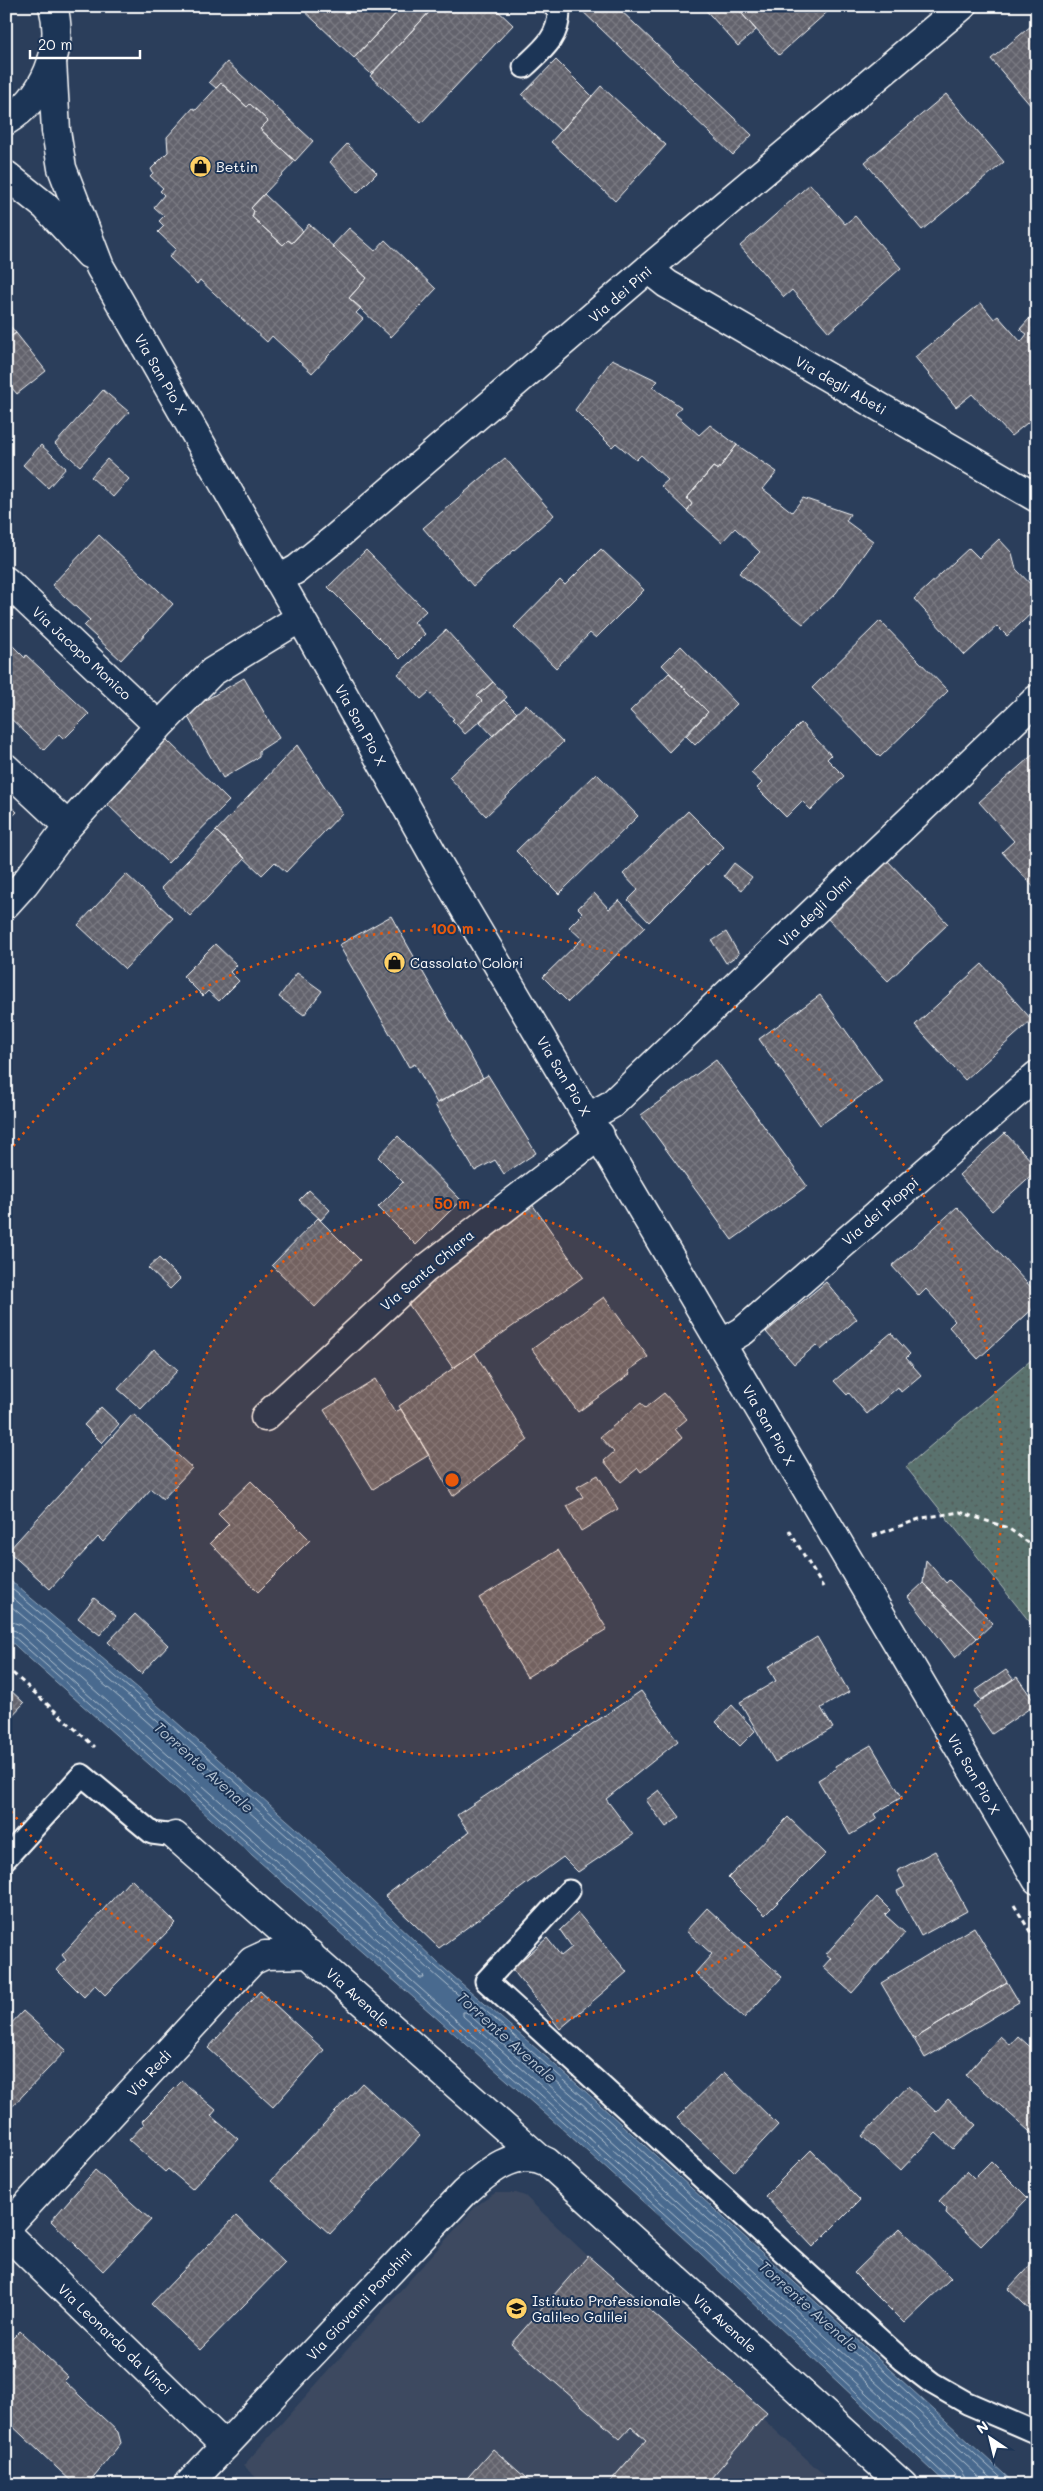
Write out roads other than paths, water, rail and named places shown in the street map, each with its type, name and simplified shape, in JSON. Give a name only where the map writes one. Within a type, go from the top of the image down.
[{"type":"street","points":[[53,6],[56,38],[53,57]]},
{"type":"street","points":[[6,121],[23,109],[38,92],[71,6]]},
{"type":"street","name":"Via dei Pini","points":[[278,580],[298,569],[334,540],[648,270],[962,6]]},
{"type":"street","name":"Via San Pio X","points":[[53,57],[56,131],[62,168],[100,267],[439,865],[1037,1880]]},
{"type":"street","name":"Via San Pio X","points":[[6,175],[45,206],[100,267]]},
{"type":"street","name":"Via degli Abeti","points":[[648,270],[667,284],[1037,498]]},
{"type":"street","name":"Via Jacopo Monico","points":[[6,581],[158,726]]},
{"type":"street","points":[[6,904],[25,883],[68,826],[158,726],[212,672],[300,618]]},
{"type":"street","name":"Via degli Olmi","points":[[594,1126],[612,1104],[1037,700]]},
{"type":"street","points":[[6,768],[68,826]]},
{"type":"street","name":"Via dei Pioppi","points":[[722,1344],[750,1324],[1037,1075]]},
{"type":"street","name":"Via Santa Chiara","points":[[265,1417],[424,1270],[594,1126]]},
{"type":"street","name":"Via Avenale","points":[[175,1836],[543,2160],[903,2485]]},
{"type":"street","name":"Via Redi","points":[[6,2228],[252,1961],[265,1955],[310,1954]]},
{"type":"street","name":"Via Giovanni Ponchini","points":[[188,2485],[486,2172],[493,2167],[518,2158],[543,2160]]},
{"type":"street","name":"Via Leonardo da Vinci","points":[[6,2233],[225,2446]]},
{"type":"lane","points":[[524,67],[552,40],[559,24],[559,11],[554,6]]},
{"type":"lane","points":[[6,1858],[82,1775],[152,1832],[160,1835],[175,1836]]},
{"type":"lane","points":[[569,1891],[486,1981],[902,2360],[932,2383],[967,2403],[1037,2433]]},
{"type":"water","name":"Torrente Avenale","points":[[6,1577],[139,1689],[304,1835],[438,1963],[586,2092],[1016,2485],[948,2485],[700,2253],[559,2126],[6,1637]]},
{"type":"place","name":"Bettin","points":[[200,166]]},
{"type":"place","name":"Cassolato Colori","points":[[394,962]]},
{"type":"place","name":"Istituto Professionale Galileo Galilei","points":[[516,2308]]}]
